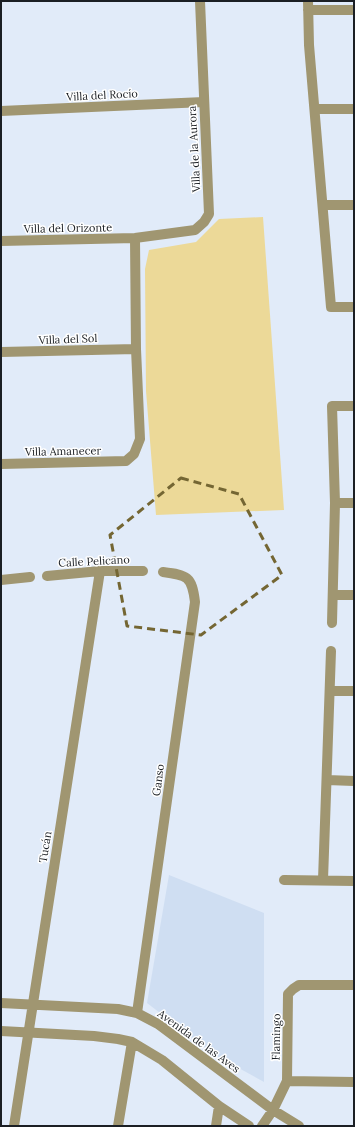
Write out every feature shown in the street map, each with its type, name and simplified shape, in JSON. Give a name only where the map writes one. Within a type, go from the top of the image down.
[{"type":"street","name":"Villa de la Aurora","points":[[135,238],[195,230],[204,222],[209,214],[200,1]]},
{"type":"street","points":[[354,10],[308,6],[309,45],[331,307],[354,307]]},
{"type":"street","name":"Villa del Rocío","points":[[1,111],[204,102]]},
{"type":"street","points":[[315,109],[354,109]]},
{"type":"street","points":[[323,205],[354,205]]},
{"type":"street","points":[[135,238],[136,349]]},
{"type":"street","name":"Villa del Orizonte","points":[[1,241],[135,238]]},
{"type":"street","name":"Villa del Sol","points":[[1,352],[136,349]]},
{"type":"street","name":"Villa Amanecer","points":[[1,464],[126,461],[134,454],[140,439],[136,349]]},
{"type":"street","points":[[332,623],[335,503],[332,406],[354,406]]},
{"type":"street","points":[[335,503],[354,503]]},
{"type":"street","name":"Calle Pelicano","points":[[47,576],[100,571],[143,572]]},
{"type":"street","name":"Tucán","points":[[14,1126],[27,1033],[33,1005],[100,571]]},
{"type":"street","name":"Ganso","points":[[137,1013],[195,602],[194,588],[189,580],[180,574],[162,572]]},
{"type":"street","points":[[1,580],[30,577]]},
{"type":"street","points":[[333,595],[354,595]]},
{"type":"street","points":[[322,880],[331,651]]},
{"type":"street","points":[[330,691],[354,691]]},
{"type":"street","points":[[327,780],[354,781]]},
{"type":"street","points":[[284,880],[354,881]]},
{"type":"street","name":"Flamingo","points":[[262,1126],[273,1110],[287,1081],[288,994],[299,985],[354,985]]},
{"type":"street","name":"Avenida de las Aves","points":[[1,1003],[118,1009],[137,1013],[158,1024],[273,1110],[299,1126]]},
{"type":"street","points":[[1,1031],[94,1036],[132,1042],[162,1060],[219,1106],[249,1126]]},
{"type":"street","points":[[118,1126],[132,1042]]},
{"type":"street","points":[[287,1081],[354,1082]]},
{"type":"street","points":[[216,1126],[219,1106]]},
{"type":"highlighted area","points":[[181,478],[239,494],[282,575],[201,635],[127,626],[110,535]]},
{"type":"shaded area","points":[[263,217],[284,510],[156,515],[146,391],[145,269],[149,250],[196,242],[219,219]]},
{"type":"shaded area","points":[[169,875],[264,913],[264,1082],[215,1055],[147,1003]]}]
